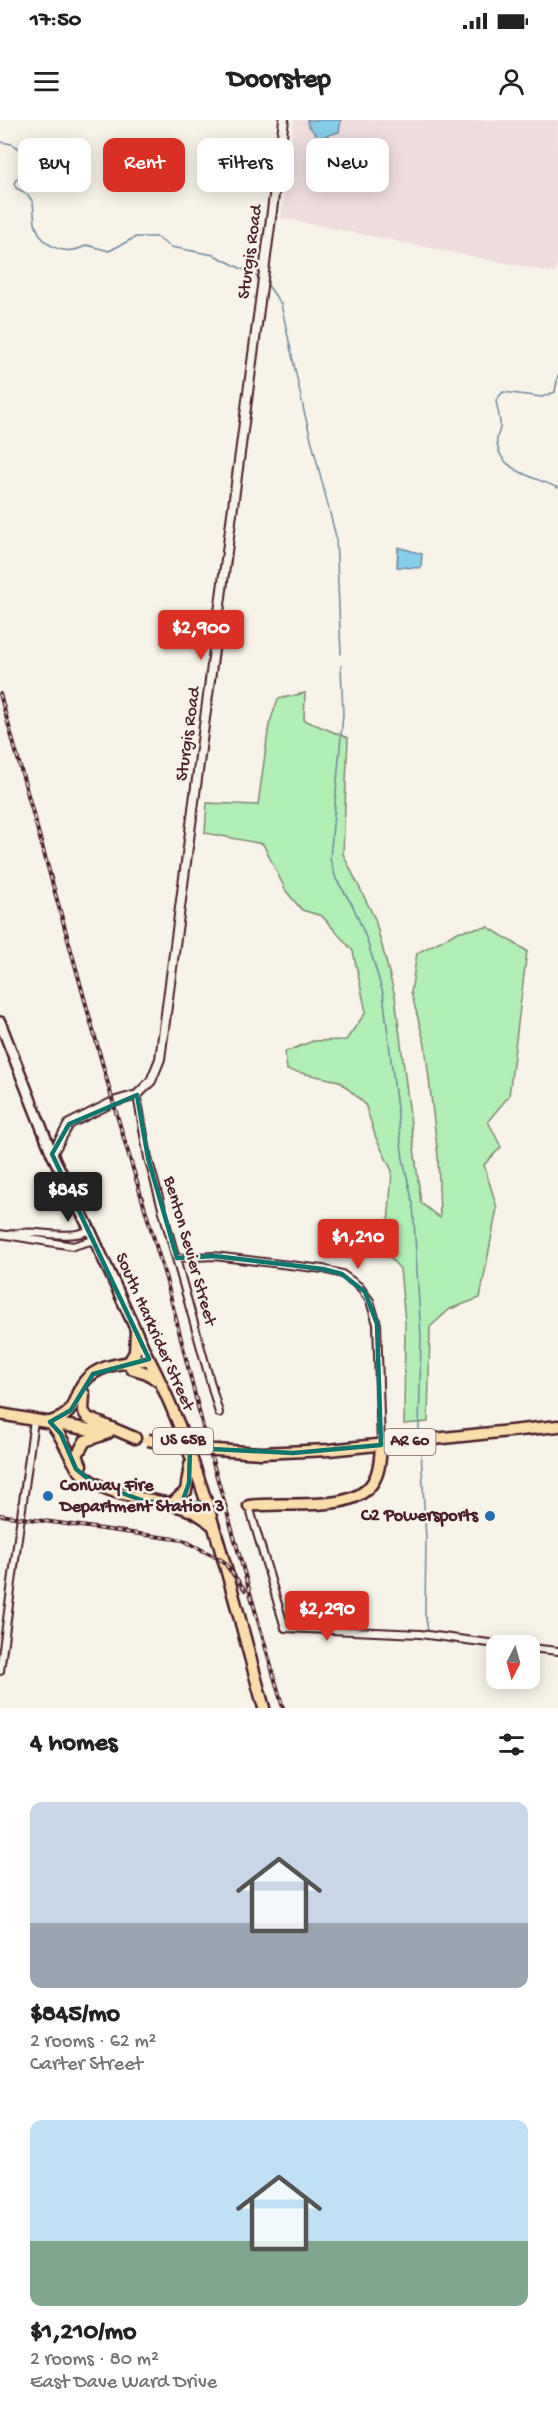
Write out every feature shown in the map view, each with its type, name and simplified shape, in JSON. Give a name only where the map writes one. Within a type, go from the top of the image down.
[{"type":"main road","name":"South Harkrider Street","points":[[0,1022],[52,1154],[90,1230],[160,1383],[190,1458],[213,1526]]},
{"type":"main road","points":[[130,1365],[135,1352],[136,1332]]},
{"type":"main road","points":[[0,1414],[50,1422],[63,1418],[71,1410],[84,1382],[93,1374],[150,1362]]},
{"type":"main road","points":[[135,1438],[88,1418],[83,1411],[82,1402],[91,1382],[130,1365],[147,1373],[160,1383]]},
{"type":"main road","points":[[50,1422],[62,1434],[76,1470],[92,1482],[135,1499],[206,1505]]},
{"type":"main road","name":"AR 60","points":[[50,1422],[200,1449],[261,1453],[293,1453],[381,1445],[558,1426]]},
{"type":"main road","points":[[108,1433],[92,1437],[79,1448],[77,1455],[84,1468],[95,1477],[128,1491],[176,1503],[197,1512],[213,1526]]},
{"type":"main road","points":[[249,1506],[347,1501],[364,1493],[373,1482],[379,1468],[381,1445]]},
{"type":"main road","points":[[176,1503],[189,1484],[190,1458]]},
{"type":"main road","name":"US 65B","points":[[213,1526],[264,1708]]},
{"type":"street","name":"Sturgis Road","points":[[137,1095],[151,1081],[160,1059],[284,120]]},
{"type":"street","points":[[52,1154],[69,1124],[113,1102],[137,1095]]},
{"type":"street","name":"Benton Sevier Street","points":[[137,1095],[148,1158],[219,1413]]},
{"type":"street","points":[[4,1234],[32,1231],[80,1234],[90,1230]]},
{"type":"street","points":[[4,1234],[20,1239],[73,1246],[94,1240]]},
{"type":"street","points":[[177,1258],[214,1256],[323,1269],[342,1274],[359,1286],[370,1300],[377,1324],[381,1445]]},
{"type":"street","points":[[0,1671],[34,1420]]},
{"type":"street","points":[[249,1506],[285,1628],[420,1634],[486,1643]]},
{"type":"street","points":[[540,1649],[558,1651]]},
{"type":"highlighted area","points":[[137,1095],[148,1158],[177,1258],[214,1256],[323,1269],[342,1274],[365,1292],[377,1324],[381,1445],[293,1453],[190,1448],[189,1483],[182,1503],[205,1503],[207,1507],[144,1501],[92,1482],[76,1469],[61,1434],[50,1422],[71,1410],[93,1374],[149,1359],[52,1154],[69,1124]]},
{"type":"shaded area","points":[[294,120],[558,120],[558,259],[555,273],[281,218],[284,192],[294,192],[294,138],[292,138]]},
{"type":"green space","points":[[305,693],[304,720],[348,738],[343,854],[375,919],[395,996],[421,1203],[440,1218],[438,1156],[425,1045],[411,992],[417,953],[460,931],[488,927],[527,951],[509,1096],[488,1121],[501,1147],[484,1165],[497,1208],[480,1298],[450,1309],[430,1327],[428,1422],[404,1424],[405,1322],[400,1269],[386,1253],[392,1171],[376,1138],[365,1104],[339,1081],[287,1070],[285,1052],[313,1041],[346,1040],[366,1012],[353,951],[322,916],[302,910],[286,891],[263,844],[205,833],[207,803],[258,805],[269,725],[278,699]]},
{"type":"water","points":[[307,120],[341,120],[339,132],[319,138],[308,125]]},
{"type":"water","points":[[398,547],[422,554],[421,568],[397,567]]},
{"type":"waterway","points":[[0,142],[12,144],[28,154],[27,165],[14,183],[16,188],[32,200],[38,232],[43,239],[56,248],[71,250],[87,245],[109,251],[136,237],[156,237],[171,247],[214,255],[258,277]]},
{"type":"waterway","points":[[267,284],[281,304],[304,411],[336,537],[341,654]]},
{"type":"waterway","points":[[558,375],[555,392],[542,397],[503,392],[496,400],[500,425],[497,442],[504,460],[520,472],[558,488]]},
{"type":"waterway","points":[[341,666],[343,714],[330,859],[336,879],[353,906],[367,940],[383,993],[403,1159],[413,1204],[421,1337],[419,1431]]},
{"type":"waterway","points":[[421,1451],[426,1539],[425,1614],[428,1630]]},
{"type":"railway","points":[[0,694],[113,1102],[166,1279],[205,1435],[283,1708]]},
{"type":"railway","points":[[0,1515],[183,1540],[223,1561],[245,1590]]},
{"type":"place","name":"Conway Fire Department Station 3","points":[[48,1496]]},
{"type":"place","name":"C2 Powersports","points":[[490,1516]]}]
